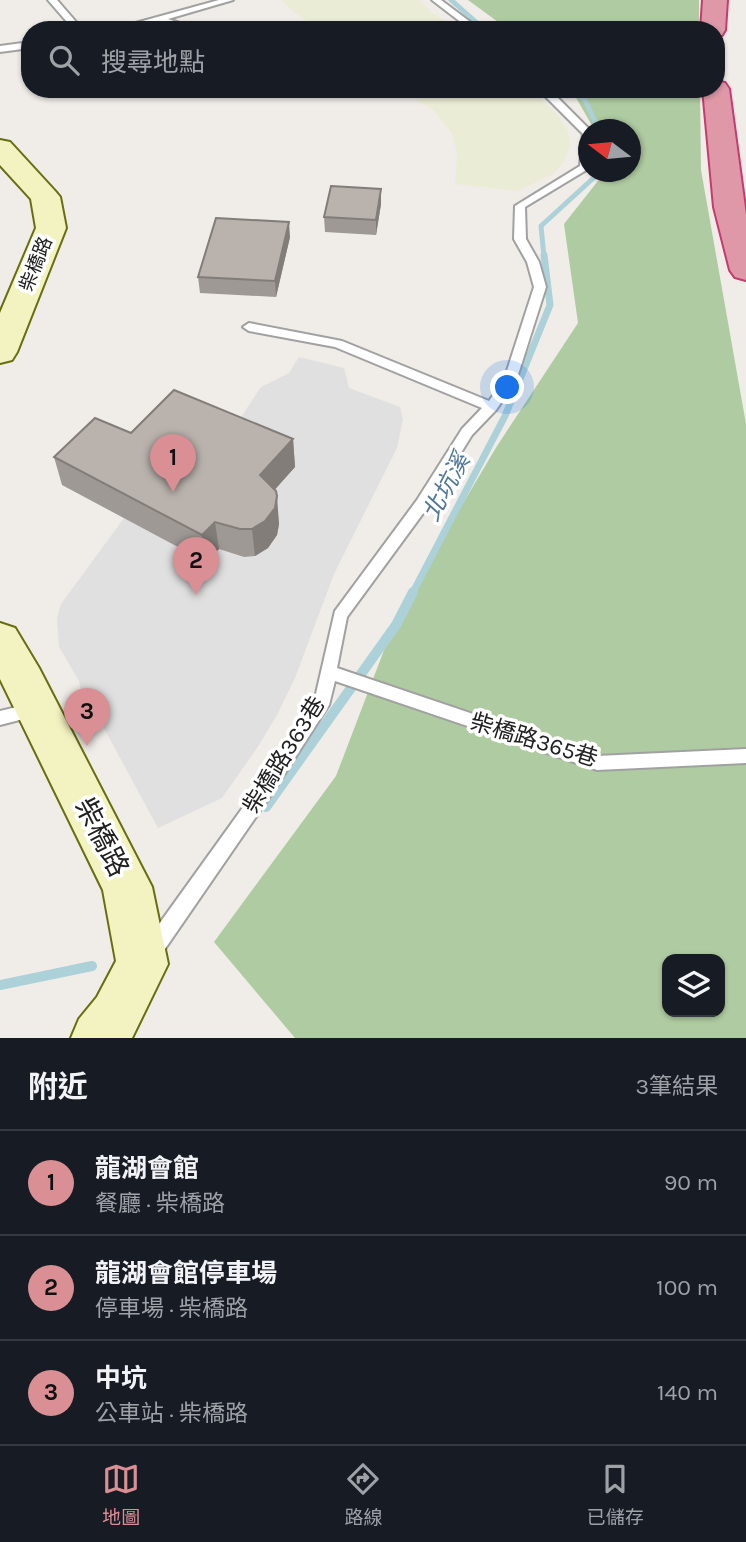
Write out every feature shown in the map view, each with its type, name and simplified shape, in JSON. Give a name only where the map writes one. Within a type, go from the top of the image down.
[{"type":"highway","points":[[714,21],[715,0]]},
{"type":"highway","points":[[717,98],[729,207],[746,270]]},
{"type":"main road","name":"柴橋路","points":[[0,148],[45,197],[51,228],[0,352]]},
{"type":"main road","name":"柴橋路","points":[[0,640],[19,714],[127,887],[142,964]]},
{"type":"main road","points":[[98,1038],[116,1016],[142,964]]},
{"type":"lane","points":[[52,0],[71,21]]},
{"type":"lane","points":[[150,21],[229,0]]},
{"type":"lane","points":[[438,2],[454,0]]},
{"type":"lane","points":[[438,2],[464,21]]},
{"type":"lane","points":[[158,19],[165,21]]},
{"type":"lane","points":[[0,49],[21,46]]},
{"type":"lane","name":"柴橋路363巷","points":[[142,964],[265,790],[323,700],[340,615],[422,505],[467,432],[491,408],[510,381],[540,287],[533,262],[520,239],[520,206],[585,167],[588,133],[552,98]]},
{"type":"lane","points":[[250,327],[338,344],[491,408]]},
{"type":"lane","name":"柴橋路365巷","points":[[328,672],[597,763],[746,756]]},
{"type":"green space","points":[[282,0],[420,0],[431,12],[446,21],[307,21]]},
{"type":"green space","points":[[468,0],[699,0],[699,21],[497,21]]},
{"type":"green space","points":[[415,98],[540,98],[567,128],[570,145],[564,162],[553,174],[518,191],[455,184],[457,154],[452,133],[431,108]]},
{"type":"green space","points":[[576,98],[700,98],[701,170],[746,424],[746,1038],[295,1038],[214,942],[336,776],[399,611],[497,446],[578,323],[564,224],[597,182],[641,182],[641,119],[588,119]]},
{"type":"shaded area","points":[[299,357],[344,368],[349,388],[400,407],[403,419],[397,448],[334,574],[295,678],[257,748],[222,798],[158,828],[100,721],[83,698],[79,681],[59,647],[57,618],[61,604],[124,518],[244,557],[268,548],[277,535],[235,426],[261,387],[289,373]]},
{"type":"building","points":[[331,186],[381,189],[376,220],[324,217]]},
{"type":"building","points":[[216,218],[289,222],[275,281],[198,277]]},
{"type":"building","points":[[174,390],[293,439],[260,475],[276,491],[277,496],[275,508],[265,521],[252,529],[240,529],[215,522],[202,535],[54,457],[95,418],[131,433]]},
{"type":"waterway","name":"北坑溪","points":[[451,0],[475,21]]},
{"type":"waterway","name":"北坑溪","points":[[582,98],[594,119]]},
{"type":"waterway","name":"北坑溪","points":[[544,257],[541,226],[589,182]]},
{"type":"waterway","name":"北坑溪","points":[[412,594],[505,416],[550,305],[544,255]]},
{"type":"waterway","name":"北坑溪","points":[[266,807],[396,625],[413,592]]},
{"type":"waterway","name":"北坑溪","points":[[0,985],[92,966]]},
{"type":"place","name":"龍湖會館","points":[[173,492]]},
{"type":"place","name":"龍湖會館停車場","points":[[196,595]]},
{"type":"place","name":"中坑","points":[[87,746]]}]
